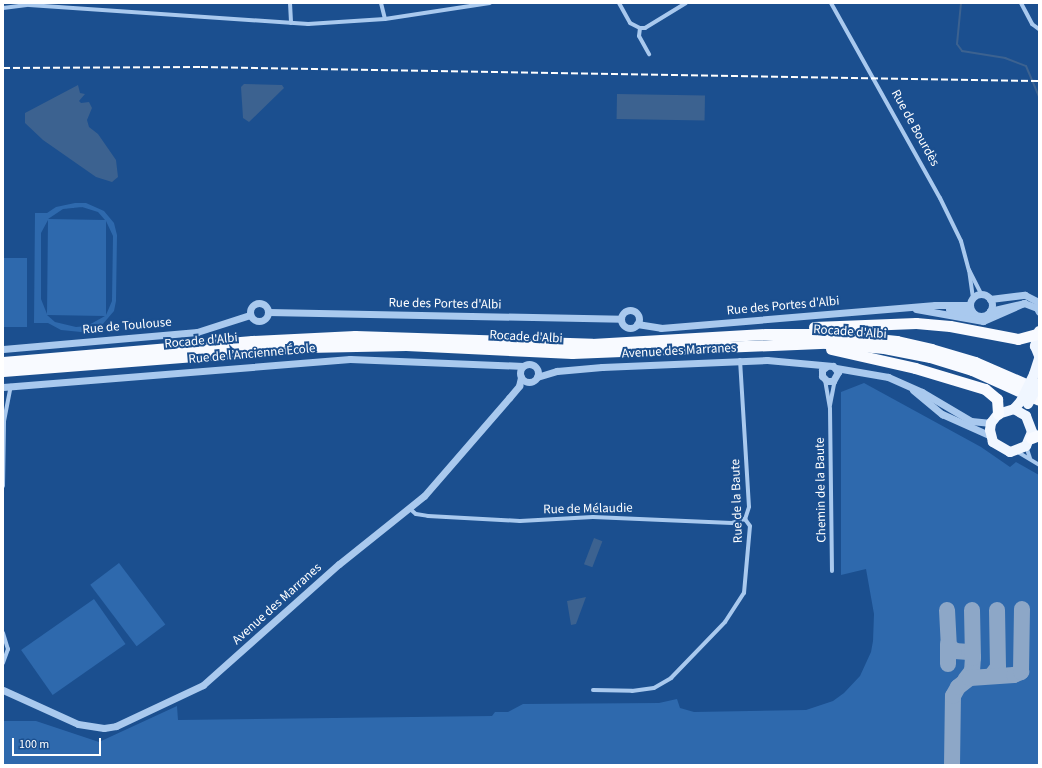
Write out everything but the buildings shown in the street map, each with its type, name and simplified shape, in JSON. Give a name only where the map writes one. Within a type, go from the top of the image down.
[{"type":"highway","points":[[592,344],[877,323],[950,326],[1018,338],[1038,332]]},
{"type":"highway","name":"Rocade d'Albi","points":[[3,362],[348,336],[592,344],[774,334],[855,336],[897,341],[954,355],[1000,372],[1039,390]]},
{"type":"highway","name":"Rocade d'Albi","points":[[3,372],[327,346],[406,345],[572,353],[737,345],[826,343],[908,352],[972,370],[1039,400]]},
{"type":"highway","points":[[737,345],[839,350],[914,368],[993,394],[999,403],[998,414]]},
{"type":"main road","points":[[1038,332],[1035,346],[1039,356]]},
{"type":"main road","points":[[1024,403],[1026,416],[1032,426],[1032,440],[1016,451],[998,447],[991,436],[991,423],[998,414],[1014,409],[1024,403],[1037,379],[1039,359]]},
{"type":"main road","points":[[1014,409],[1026,416]]},
{"type":"street","points":[[290,3],[291,23]]},
{"type":"street","points":[[381,3],[385,19]]},
{"type":"street","points":[[4,5],[29,5],[291,23],[385,19],[490,3]]},
{"type":"street","points":[[619,3],[630,23],[640,28],[645,28],[686,3]]},
{"type":"street","name":"Rue de Bourdès","points":[[831,3],[931,180],[957,232],[969,270],[973,298]]},
{"type":"street","points":[[1021,3],[1032,24],[1039,29]]},
{"type":"street","points":[[640,28],[639,36],[649,54]]},
{"type":"street","name":"Rue de Bourdès","points":[[969,270],[982,295]]},
{"type":"street","points":[[1039,302],[1026,295],[990,299],[982,295],[973,298],[970,305],[973,313],[982,316],[990,311],[1024,303],[1038,308],[1039,312]]},
{"type":"street","points":[[990,299],[990,311]]},
{"type":"street","points":[[258,303],[265,306],[268,312],[266,318],[261,322],[255,321],[250,315],[251,308],[258,303]]},
{"type":"street","points":[[912,307],[929,313],[982,321],[1024,303]]},
{"type":"street","name":"Rue des Portes d'Albi","points":[[637,324],[661,328],[912,307],[970,305]]},
{"type":"street","name":"Rue des Portes d'Albi","points":[[931,306],[973,313]]},
{"type":"street","points":[[632,310],[638,316],[637,324],[627,328],[621,319],[624,312],[632,310]]},
{"type":"street","name":"Rue des Portes d'Albi","points":[[268,312],[621,319]]},
{"type":"street","name":"Rue de Toulouse","points":[[3,349],[198,332],[250,315]]},
{"type":"street","name":"Rue de l’Ancienne École","points":[[7,386],[350,359],[523,366]]},
{"type":"street","name":"Avenue des Marranes","points":[[537,377],[557,371],[740,360],[784,361],[802,365],[827,366],[836,368]]},
{"type":"street","name":"Rue de la Baute","points":[[593,690],[632,691],[654,688],[671,678],[725,622],[744,593],[750,526],[745,519],[749,507],[740,360]]},
{"type":"street","points":[[503,364],[528,382],[537,377],[537,371],[534,366],[523,366],[520,375]]},
{"type":"street","name":"Avenue des Marranes","points":[[802,365],[824,378]]},
{"type":"street","name":"Avenue des Marranes","points":[[534,366],[557,371]]},
{"type":"street","points":[[827,366],[822,370],[824,378],[836,378],[869,373]]},
{"type":"street","points":[[836,378],[836,368],[869,373],[906,385],[971,421],[991,423]]},
{"type":"street","name":"Avenue des Marranes","points":[[518,386],[520,375]]},
{"type":"street","name":"Chemin de la Baute","points":[[824,378],[830,409],[832,571]]},
{"type":"street","name":"Chemin de la Baute","points":[[830,409],[836,378]]},
{"type":"street","name":"Avenue des Marranes","points":[[3,690],[78,724],[104,728],[116,726],[202,685],[244,651],[339,564],[409,508],[445,473],[518,386],[528,382]]},
{"type":"street","points":[[906,385],[942,414],[991,436]]},
{"type":"street","points":[[3,486],[4,421],[7,386]]},
{"type":"street","points":[[1030,458],[1032,440]]},
{"type":"street","points":[[1016,451],[1030,458],[1039,465]]},
{"type":"street","name":"Rue de Mélaudie","points":[[409,508],[416,514],[428,516],[520,521],[592,517],[732,523],[745,519]]},
{"type":"street","points":[[3,633],[8,648],[3,663]]},
{"type":"shaded area","points":[[244,84],[282,85],[284,88],[249,122],[243,118],[241,87]]},
{"type":"shaded area","points":[[78,85],[80,93],[85,94],[79,101],[81,103],[89,102],[92,108],[87,120],[89,127],[98,134],[116,160],[118,177],[112,182],[96,177],[43,140],[25,123],[25,113]]},
{"type":"shaded area","points":[[617,94],[705,96],[705,121],[617,119]]},
{"type":"shaded area","points":[[75,203],[86,203],[104,211],[114,223],[117,235],[116,301],[114,311],[102,325],[81,332],[61,330],[48,323],[34,323],[35,213],[47,213],[56,207]],"holes":[[[82,207],[98,212],[105,220],[48,219],[63,209]],[[48,220],[47,314],[41,299],[41,233]],[[106,221],[113,236],[112,301],[106,315]],[[47,315],[105,316],[87,326],[76,327],[55,322]]]},
{"type":"shaded area","points":[[3,258],[27,258],[27,327],[3,327]]},
{"type":"shaded area","points":[[864,383],[981,447],[1010,467],[1016,462],[1039,475],[1039,765],[3,765],[3,721],[36,721],[99,742],[177,706],[178,720],[492,716],[495,712],[508,712],[523,704],[659,703],[677,699],[680,708],[694,712],[806,710],[833,701],[844,693],[860,676],[871,652],[873,641],[874,614],[866,569],[841,575],[841,392]]},
{"type":"shaded area","points":[[594,538],[602,541],[592,567],[584,564]]},
{"type":"shaded area","points":[[119,563],[165,624],[137,646],[90,585]]},
{"type":"shaded area","points":[[586,597],[576,624],[571,625],[567,601]]},
{"type":"shaded area","points":[[94,599],[126,644],[53,695],[21,650]]},
{"type":"waterway","points":[[961,3],[957,44],[962,51],[1005,58],[1026,66],[1039,96]]},
{"type":"taxiway","points":[[952,765],[953,696],[958,687],[970,678],[1014,675],[1021,672],[1022,609]]},
{"type":"taxiway","points":[[947,610],[949,646],[955,651],[969,652],[973,657],[972,671],[965,680]]},
{"type":"taxiway","points":[[972,610],[973,658]]},
{"type":"taxiway","points":[[992,675],[998,667],[997,610]]},
{"type":"taxiway","points":[[948,644],[948,664]]},
{"type":"railway","points":[[3,68],[201,67],[1039,81]]}]
